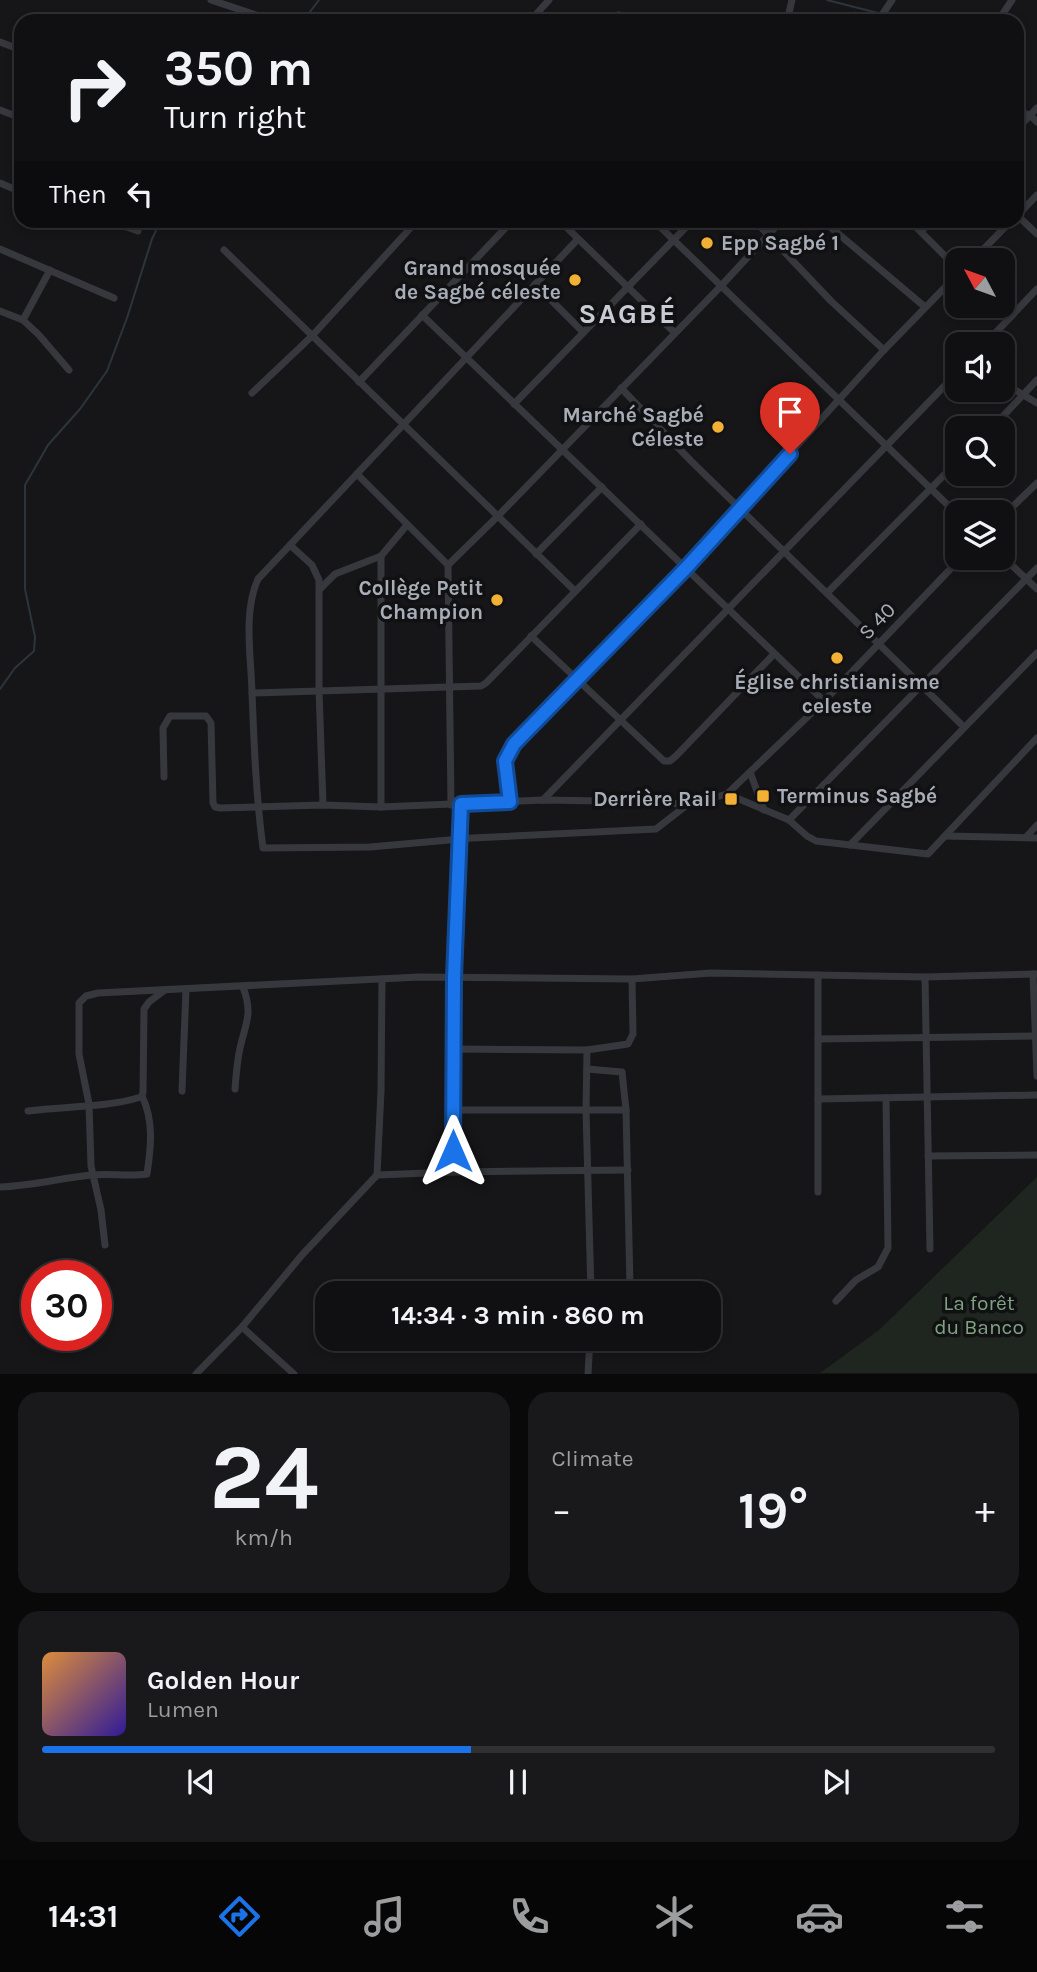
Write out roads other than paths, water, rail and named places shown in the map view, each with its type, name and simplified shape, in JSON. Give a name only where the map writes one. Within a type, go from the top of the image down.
[{"type":"street","points":[[211,0],[253,14]]},
{"type":"street","points":[[536,14],[549,0]]},
{"type":"street","points":[[1024,121],[1037,108]]},
{"type":"street","points":[[1024,113],[1037,122]]},
{"type":"street","points":[[1024,209],[1037,195]]},
{"type":"street","points":[[130,228],[138,231]]},
{"type":"street","points":[[252,393],[312,336],[410,228]]},
{"type":"street","points":[[359,382],[505,228]]},
{"type":"street","points":[[567,228],[674,332]]},
{"type":"street","points":[[661,228],[720,288],[945,502]]},
{"type":"street","points":[[514,404],[685,228]]},
{"type":"street","points":[[762,228],[831,301],[884,350]]},
{"type":"street","points":[[451,805],[448,565],[720,288],[774,228]]},
{"type":"street","points":[[831,228],[925,307]]},
{"type":"street","points":[[918,228],[945,256]]},
{"type":"street","points":[[922,232],[925,228]]},
{"type":"street","points":[[985,248],[1004,228]]},
{"type":"street","points":[[578,239],[258,579],[254,587],[250,617],[257,807],[263,848],[370,847],[472,838],[656,829],[687,805],[727,794],[789,820],[816,841],[928,853],[1037,738]]},
{"type":"street","points":[[0,249],[114,298]]},
{"type":"street","points":[[224,250],[575,591]]},
{"type":"street","points":[[23,320],[50,270]]},
{"type":"street","points":[[536,284],[583,332]]},
{"type":"street","points":[[510,802],[505,761],[508,752],[686,568],[884,350],[945,287]]},
{"type":"street","points":[[1015,313],[1037,289]]},
{"type":"street","points":[[0,310],[23,320],[69,370]]},
{"type":"street","points":[[422,315],[824,701]]},
{"type":"street","points":[[997,332],[1010,318]]},
{"type":"street","points":[[1002,416],[1037,380]]},
{"type":"street","points":[[543,800],[945,386]]},
{"type":"street","points":[[621,388],[964,727]]},
{"type":"street","points":[[1015,390],[1037,402]]},
{"type":"street","points":[[357,474],[448,565]]},
{"type":"street","points":[[827,593],[945,474]]},
{"type":"street","points":[[1015,504],[1037,483]]},
{"type":"street","points":[[536,554],[601,487]]},
{"type":"street","points":[[252,693],[481,686],[640,524]]},
{"type":"street","points":[[320,589],[335,574],[382,556],[407,525]]},
{"type":"street","points":[[290,545],[312,565],[319,580],[323,805]]},
{"type":"street","points":[[381,807],[382,556]]},
{"type":"street","points":[[1015,568],[1037,589]]},
{"type":"street","points":[[789,820],[1037,568]]},
{"type":"street","name":"S 40","points":[[727,794],[824,701],[950,570]]},
{"type":"street","points":[[531,636],[664,761],[670,761],[774,654]]},
{"type":"street","points":[[850,845],[1037,653]]},
{"type":"street","points":[[164,777],[165,721],[170,716],[206,716],[211,723],[215,807],[381,807],[543,800],[663,802],[687,805]]},
{"type":"street","points":[[750,772],[764,810]]},
{"type":"street","points":[[453,1172],[454,977],[461,804]]},
{"type":"street","points":[[1027,836],[1037,825]]},
{"type":"street","points":[[946,836],[1037,838]]},
{"type":"street","points":[[105,1245],[93,1175],[89,1104],[79,1054],[78,1012],[81,999],[98,993],[454,977],[632,979],[711,973],[925,977],[1035,974],[1037,1076]]},
{"type":"street","points":[[818,975],[818,1192]]},
{"type":"street","points":[[925,977],[930,1249]]},
{"type":"street","points":[[199,1373],[242,1327],[302,1255],[377,1175],[382,979]]},
{"type":"street","points":[[453,1049],[587,1049],[621,1046],[631,1040],[632,979]]},
{"type":"street","points":[[236,1089],[238,1059],[249,1017],[243,987]]},
{"type":"street","points":[[182,1091],[186,989]]},
{"type":"street","points":[[0,1187],[42,1184],[93,1175],[127,1177],[147,1174],[151,1143],[150,1117],[142,1096],[144,1009],[165,990]]},
{"type":"street","points":[[818,1039],[1036,1036]]},
{"type":"street","points":[[587,1049],[591,1281]]},
{"type":"street","points":[[587,1069],[622,1072],[624,1076],[630,1281]]},
{"type":"street","points":[[818,1099],[1037,1095]]},
{"type":"street","points":[[28,1111],[89,1104],[100,1106],[142,1096]]},
{"type":"street","points":[[836,1301],[856,1280],[878,1267],[888,1248],[886,1098]]},
{"type":"street","points":[[453,1110],[626,1110]]},
{"type":"street","points":[[928,1156],[1037,1155]]},
{"type":"street","points":[[377,1175],[628,1170]]},
{"type":"street","points":[[242,1327],[294,1374]]},
{"type":"street","points":[[588,1374],[589,1351]]},
{"type":"waterway","points":[[308,14],[319,0]]},
{"type":"waterway","points":[[827,0],[878,13]]},
{"type":"waterway","points":[[0,689],[15,668],[34,651],[35,637],[25,589],[25,485],[48,445],[80,409],[107,371],[157,228]]},
{"type":"place","name":"Epp Sagbé 1","points":[[707,243]]},
{"type":"place","name":"Grand mosquée de Sagbé céleste","points":[[575,280]]},
{"type":"place","name":"Marché Sagbé Céleste","points":[[718,427]]},
{"type":"place","name":"Collège Petit Champion","points":[[497,600]]},
{"type":"place","name":"Église christianisme celeste","points":[[837,658]]},
{"type":"place","name":"Terminus Sagbé","points":[[763,796]]},
{"type":"place","name":"Derrière Rail","points":[[731,799]]},
{"type":"district","name":"SAGBÉ","points":[[628,313]]},
{"type":"park label","name":"La forêt du Banco","points":[[979,1315]]}]
